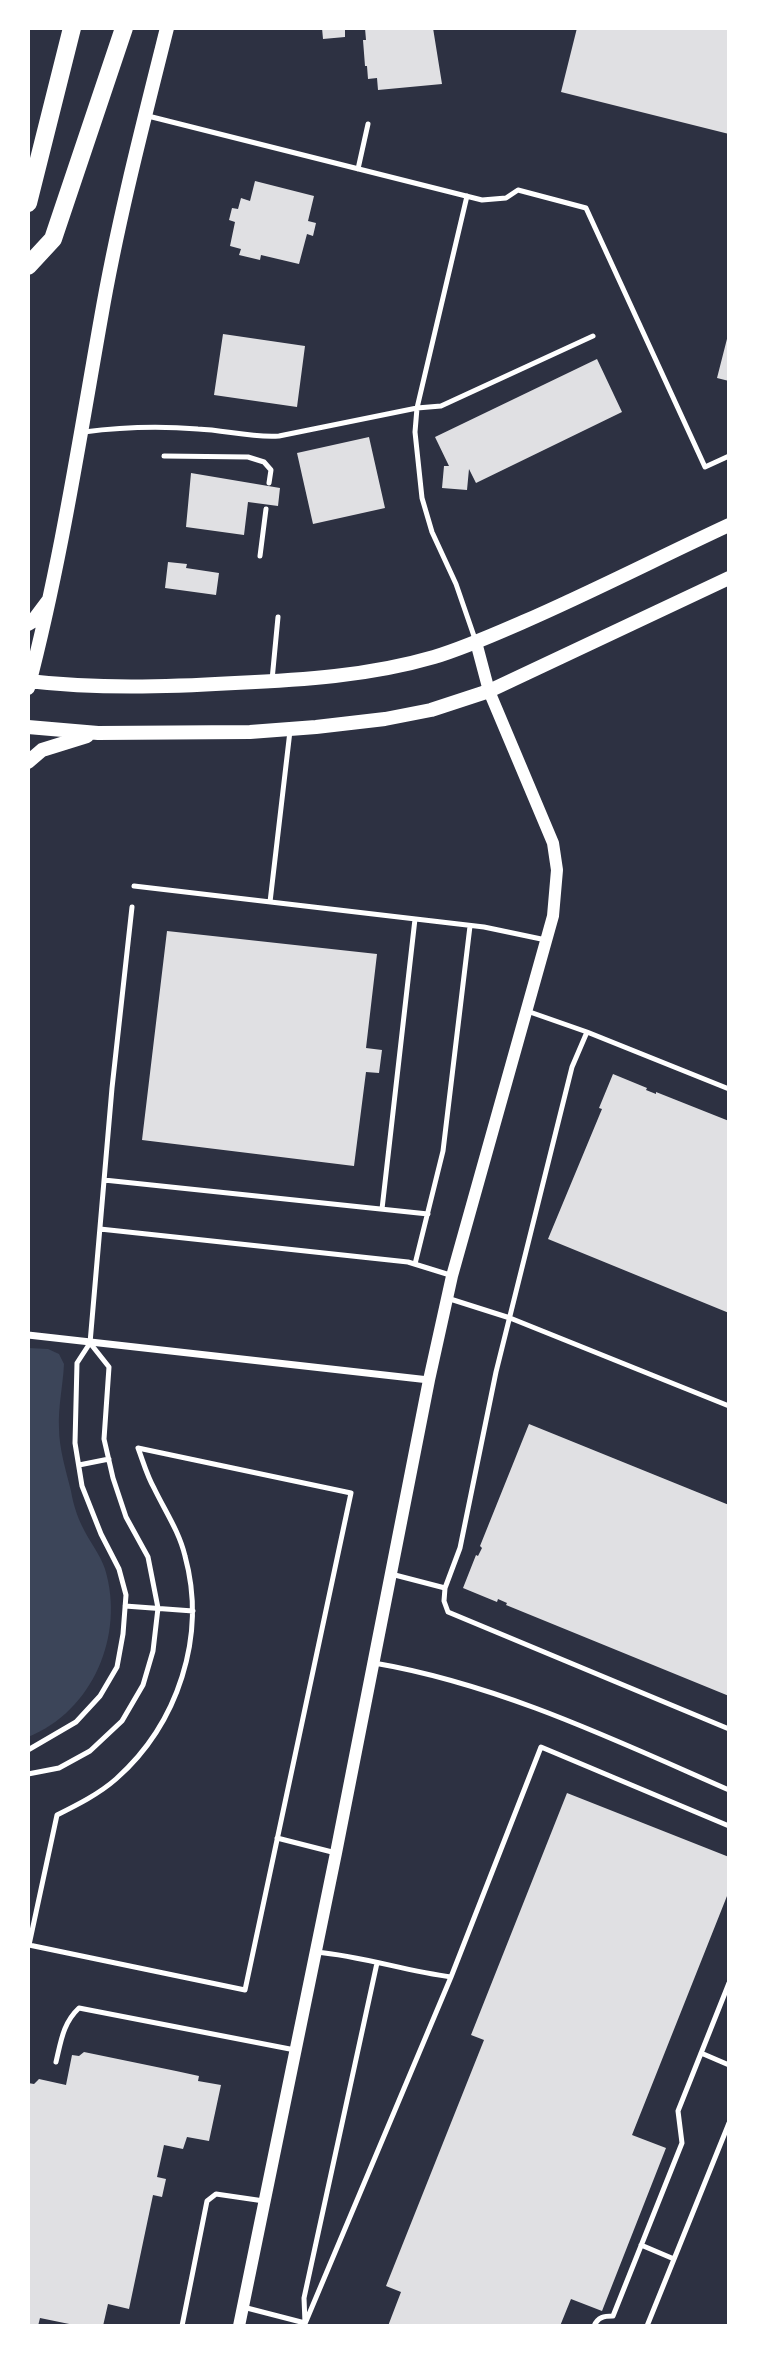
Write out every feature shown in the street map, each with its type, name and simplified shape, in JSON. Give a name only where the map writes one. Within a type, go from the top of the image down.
[{"type":"highway","points":[[28,203],[72,28]]},
{"type":"highway","points":[[28,265],[53,239],[124,28]]},
{"type":"main road","points":[[167,28],[113,256],[51,597],[29,683],[119,686],[271,681],[365,673],[433,657],[476,642],[558,607],[729,525]]},
{"type":"main road","points":[[28,727],[98,733],[209,733],[290,729],[385,719],[431,710],[489,691],[729,578]]},
{"type":"main road","points":[[28,624],[51,597]]},
{"type":"main road","points":[[28,762],[53,745],[98,733]]},
{"type":"street","points":[[239,2326],[447,1298],[553,916],[557,870],[553,843],[489,691],[476,642]]},
{"type":"street","points":[[28,1335],[429,1380]]},
{"type":"lane","points":[[145,115],[482,200],[506,198],[517,190],[586,208],[705,467],[729,456]]},
{"type":"lane","points":[[358,169],[368,124]]},
{"type":"lane","points":[[467,196],[417,408],[415,432],[422,498],[432,532],[456,584],[476,642]]},
{"type":"lane","points":[[81,432],[178,428],[262,437],[279,436],[417,408],[440,406],[593,335]]},
{"type":"lane","points":[[164,456],[248,457],[264,462],[271,470],[269,483]]},
{"type":"lane","points":[[260,556],[266,509]]},
{"type":"lane","points":[[271,681],[278,617]]},
{"type":"lane","points":[[270,902],[290,729]]},
{"type":"lane","points":[[134,886],[470,926],[547,940]]},
{"type":"lane","points":[[28,1750],[76,1722],[100,1696],[117,1667],[125,1606],[126,1595],[118,1569],[82,1486],[75,1443],[78,1363],[90,1343],[132,907]]},
{"type":"lane","points":[[382,1209],[415,919]]},
{"type":"lane","points":[[415,1264],[443,1151],[470,926]]},
{"type":"lane","points":[[527,1011],[729,1089]]},
{"type":"lane","points":[[587,1032],[572,1067],[496,1372],[460,1548],[445,1588],[444,1601],[448,1612],[729,1729]]},
{"type":"lane","points":[[104,1180],[428,1214]]},
{"type":"lane","points":[[100,1229],[415,1264],[452,1276]]},
{"type":"lane","points":[[447,1298],[510,1318],[729,1406]]},
{"type":"lane","points":[[28,1774],[58,1768],[90,1751],[122,1721],[143,1685],[153,1651],[158,1608],[148,1557],[126,1517],[104,1439],[109,1367],[90,1343]]},
{"type":"lane","points":[[138,1448],[351,1493],[277,1839],[245,1990],[29,1945],[57,1815],[87,1800],[115,1780],[145,1749],[168,1714],[187,1664],[193,1611],[190,1575],[179,1536],[153,1487],[138,1448]]},
{"type":"lane","points":[[79,1465],[109,1459]]},
{"type":"lane","points":[[391,1574],[445,1588]]},
{"type":"lane","points":[[125,1606],[193,1611]]},
{"type":"lane","points":[[373,1663],[399,1667],[496,1693],[627,1745],[729,1790]]},
{"type":"lane","points":[[305,2325],[450,1977],[541,1747],[729,1826]]},
{"type":"lane","points":[[277,1839],[336,1853]]},
{"type":"lane","points":[[315,1952],[339,1954],[450,1977]]},
{"type":"lane","points":[[305,2325],[304,2298],[377,1963]]},
{"type":"lane","points":[[594,2326],[603,2316],[613,2316],[641,2245],[681,2143],[678,2111],[729,1983]]},
{"type":"lane","points":[[56,2062],[62,2034],[70,2017],[79,2008],[295,2050]]},
{"type":"lane","points":[[701,2053],[729,2065]]},
{"type":"lane","points":[[646,2326],[729,2123]]},
{"type":"lane","points":[[182,2326],[207,2201],[216,2194],[264,2201]]},
{"type":"lane","points":[[641,2245],[674,2259]]},
{"type":"lane","points":[[243,2307],[305,2325]]},
{"type":"shaded area","points":[[28,1348],[48,1349],[59,1354],[64,1364],[59,1420],[61,1451],[77,1514],[105,1569],[111,1619],[107,1644],[86,1690],[70,1709],[51,1725],[28,1737]]},
{"type":"building","points":[[322,28],[345,28],[345,37],[323,39]]},
{"type":"building","points":[[365,28],[433,28],[442,84],[378,90],[377,78],[368,79],[365,66]]},
{"type":"building","points":[[577,28],[729,28],[729,134],[561,92]]},
{"type":"building","points":[[255,181],[314,196],[308,221],[316,223],[313,236],[307,234],[299,264],[261,255],[260,260],[239,255],[241,249],[230,246],[235,222],[229,220],[232,208],[238,209],[241,198],[250,201]]},
{"type":"building","points":[[223,334],[305,346],[297,407],[214,395]]},
{"type":"building","points":[[729,335],[729,381],[717,378]]},
{"type":"building","points":[[597,359],[622,412],[476,483],[469,469],[467,490],[442,488],[444,466],[449,466],[435,437]]},
{"type":"building","points":[[369,437],[385,508],[313,524],[297,453]]},
{"type":"building","points":[[191,473],[280,488],[278,506],[248,502],[244,535],[186,527]]},
{"type":"building","points":[[168,562],[219,573],[216,595],[165,588]]},
{"type":"building","points":[[167,931],[377,954],[366,1048],[382,1050],[379,1073],[366,1072],[354,1166],[142,1140]]},
{"type":"building","points":[[613,1074],[647,1088],[646,1090],[729,1121],[729,1313],[548,1239],[602,1109],[599,1108]]},
{"type":"building","points":[[529,1424],[729,1505],[729,1696],[506,1605],[507,1603],[498,1599],[497,1602],[463,1588],[476,1555],[478,1556],[482,1548],[480,1546]]},
{"type":"building","points":[[567,1793],[729,1857],[729,1891],[632,2135],[666,2148],[602,2311],[571,2299],[560,2326],[388,2326],[401,2292],[386,2286],[484,2040],[471,2035]]},
{"type":"building","points":[[84,2052],[199,2076],[198,2081],[221,2085],[209,2141],[187,2137],[183,2149],[164,2145],[157,2177],[166,2179],[162,2197],[153,2195],[129,2309],[108,2304],[103,2326],[79,2326],[40,2318],[38,2326],[28,2326],[28,2083],[34,2084],[39,2079],[66,2085],[72,2055],[79,2056]]}]
